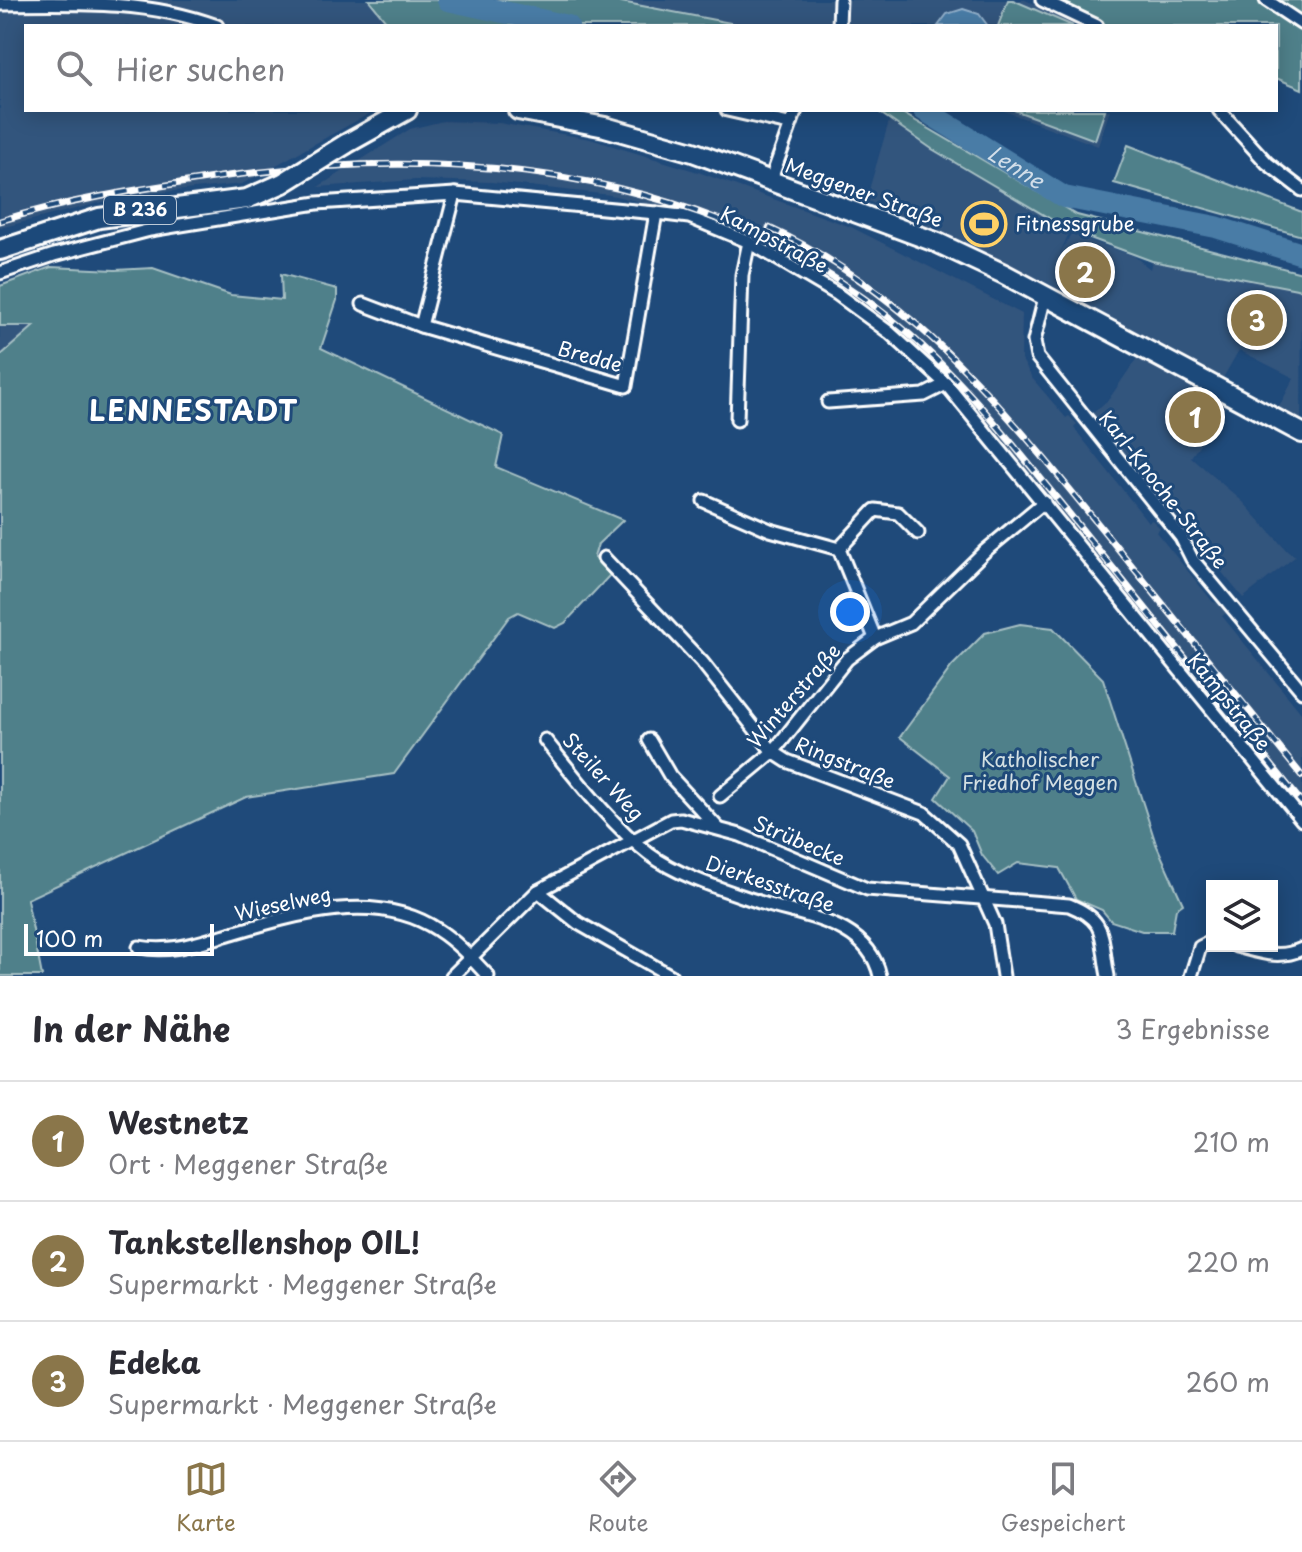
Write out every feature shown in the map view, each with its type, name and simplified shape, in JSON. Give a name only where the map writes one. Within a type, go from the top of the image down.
[{"type":"main road","name":"B 236","points":[[0,250],[99,218],[247,199],[283,183],[403,112]]},
{"type":"main road","name":"Meggener Straße","points":[[528,112],[605,127],[693,152],[938,243],[1302,433]]},
{"type":"street","points":[[839,24],[840,0]]},
{"type":"street","points":[[1042,0],[1093,24]]},
{"type":"street","points":[[1266,0],[1302,24]]},
{"type":"street","points":[[0,4],[131,3],[189,14],[212,24]]},
{"type":"street","points":[[736,112],[789,124]]},
{"type":"street","points":[[770,182],[795,112]]},
{"type":"street","points":[[1221,112],[1267,163],[1302,190]]},
{"type":"street","points":[[421,326],[455,194]]},
{"type":"street","name":"Kampstraße","points":[[0,273],[100,241],[209,219],[317,203],[455,194],[689,217],[749,242],[837,294],[890,333],[946,384],[1302,820]]},
{"type":"street","name":"Bredde","points":[[363,304],[421,326],[626,386],[656,213]]},
{"type":"street","points":[[737,420],[742,275],[749,242]]},
{"type":"street","name":"Karl-Knoche-Straße","points":[[1045,297],[1034,341],[1037,357],[1181,537],[1192,559],[1302,691]]},
{"type":"street","points":[[828,402],[924,395],[946,384]]},
{"type":"street","points":[[704,501],[770,530],[839,549]]},
{"type":"street","name":"Winterstraße","points":[[720,796],[773,752],[847,659],[875,638],[911,623],[985,551],[1044,502]]},
{"type":"street","points":[[839,549],[875,510],[898,513],[918,533]]},
{"type":"street","points":[[839,549],[875,638]]},
{"type":"street","name":"Ringstraße","points":[[604,558],[702,662],[773,752],[787,761],[924,813],[959,844],[995,924],[1003,976]]},
{"type":"street","name":"Steiler Weg","points":[[545,740],[592,798],[634,838]]},
{"type":"street","points":[[649,740],[670,776],[718,829]]},
{"type":"street","name":"Strübecke","points":[[452,976],[538,891],[634,838],[671,820],[681,819],[718,829],[867,889],[1069,905],[1093,916],[1099,925],[1108,976]]},
{"type":"street","name":"Dierkesstraße","points":[[634,838],[649,854],[680,871],[839,928],[864,944],[880,976]]},
{"type":"street","points":[[538,891],[578,923],[671,976]]},
{"type":"street","name":"Wieselweg","points":[[139,947],[171,950],[295,916],[354,908],[380,910],[419,920],[439,930],[488,976]]},
{"type":"street","points":[[1191,976],[1200,947],[1206,944]]},
{"type":"street","points":[[1258,952],[1286,956],[1302,949]]},
{"type":"shaded area","points":[[0,0],[369,0],[388,24],[24,24],[24,112],[372,112],[242,184],[126,196],[0,228]]},
{"type":"shaded area","points":[[611,0],[1025,0],[1079,24],[736,24]]},
{"type":"shaded area","points":[[963,9],[979,14],[986,24],[940,24],[947,14]]},
{"type":"shaded area","points":[[1007,112],[1109,112],[1098,146]]},
{"type":"shaded area","points":[[890,118],[932,149],[1070,231],[1060,253],[1071,234],[1134,256],[1150,269],[1152,261],[1302,290],[1301,420],[1279,407],[1294,378],[1239,350],[1223,378],[1044,281],[866,200]]},
{"type":"shaded area","points":[[443,121],[499,123],[590,139],[698,172],[851,227],[1022,314],[1021,358],[1032,378],[1066,418],[1069,416],[1077,424],[1074,428],[1148,522],[1152,520],[1160,528],[1156,532],[1213,602],[1223,604],[1228,612],[1222,616],[1302,714],[1302,824],[920,353],[871,310],[824,278],[782,252],[704,217],[611,195],[491,182],[415,180],[318,187],[410,129]]},
{"type":"shaded area","points":[[0,326],[35,326],[0,356]]},
{"type":"shaded area","points":[[1137,358],[1226,406],[1191,457],[1243,502],[1288,552],[1296,556],[1243,598],[1092,414],[1109,399]]},
{"type":"green space","points":[[369,0],[611,0],[736,24],[388,24]]},
{"type":"green space","points":[[1008,0],[1013,0],[1068,24],[999,24]]},
{"type":"green space","points":[[1062,0],[1302,0],[1302,89],[1278,79],[1278,24],[1100,24],[1059,7]]},
{"type":"green space","points":[[879,112],[900,112],[1077,215],[1302,273],[1302,290],[1152,261],[1071,231],[932,149]]},
{"type":"green space","points":[[1019,112],[1104,112],[1095,140]]},
{"type":"green space","points":[[1128,145],[1302,212],[1302,236],[1114,183]]},
{"type":"green space","points":[[51,267],[153,268],[231,295],[282,300],[281,274],[337,289],[337,300],[321,348],[503,435],[496,467],[623,520],[598,544],[594,557],[610,575],[565,623],[555,628],[518,612],[509,617],[394,774],[246,797],[27,899],[42,976],[0,976],[0,356],[34,326],[0,326],[0,286]]},
{"type":"green space","name":"Katholischer Friedhof Meggen","points":[[1020,624],[1053,628],[1103,679],[1156,844],[1183,904],[1176,909],[1172,931],[1142,931],[1111,921],[1102,910],[1076,899],[1059,868],[1018,863],[998,875],[982,855],[972,831],[936,798],[950,776],[900,737],[952,666],[985,633]]},
{"type":"waterway","name":"Lenne","points":[[448,0],[559,24]]},
{"type":"waterway","name":"Lenne","points":[[927,112],[1064,197],[1216,227],[1302,254]]},
{"type":"railway","points":[[0,221],[74,202],[200,180],[290,169],[381,164],[471,167],[561,177],[649,196],[733,226],[814,266],[890,318],[941,364],[1010,441],[1302,803]]},
{"type":"railway","points":[[769,228],[821,255],[869,287],[914,322],[956,361],[1033,446],[1302,776]]},
{"type":"place","name":"Fitnessgrube","points":[[984,224]]},
{"type":"place","name":"Tankstellenshop OIL!","points":[[1085,272]]},
{"type":"place","name":"Edeka","points":[[1257,320]]},
{"type":"place","name":"Westnetz","points":[[1195,417]]},
{"type":"district","name":"LENNESTADT","points":[[194,411]]}]
